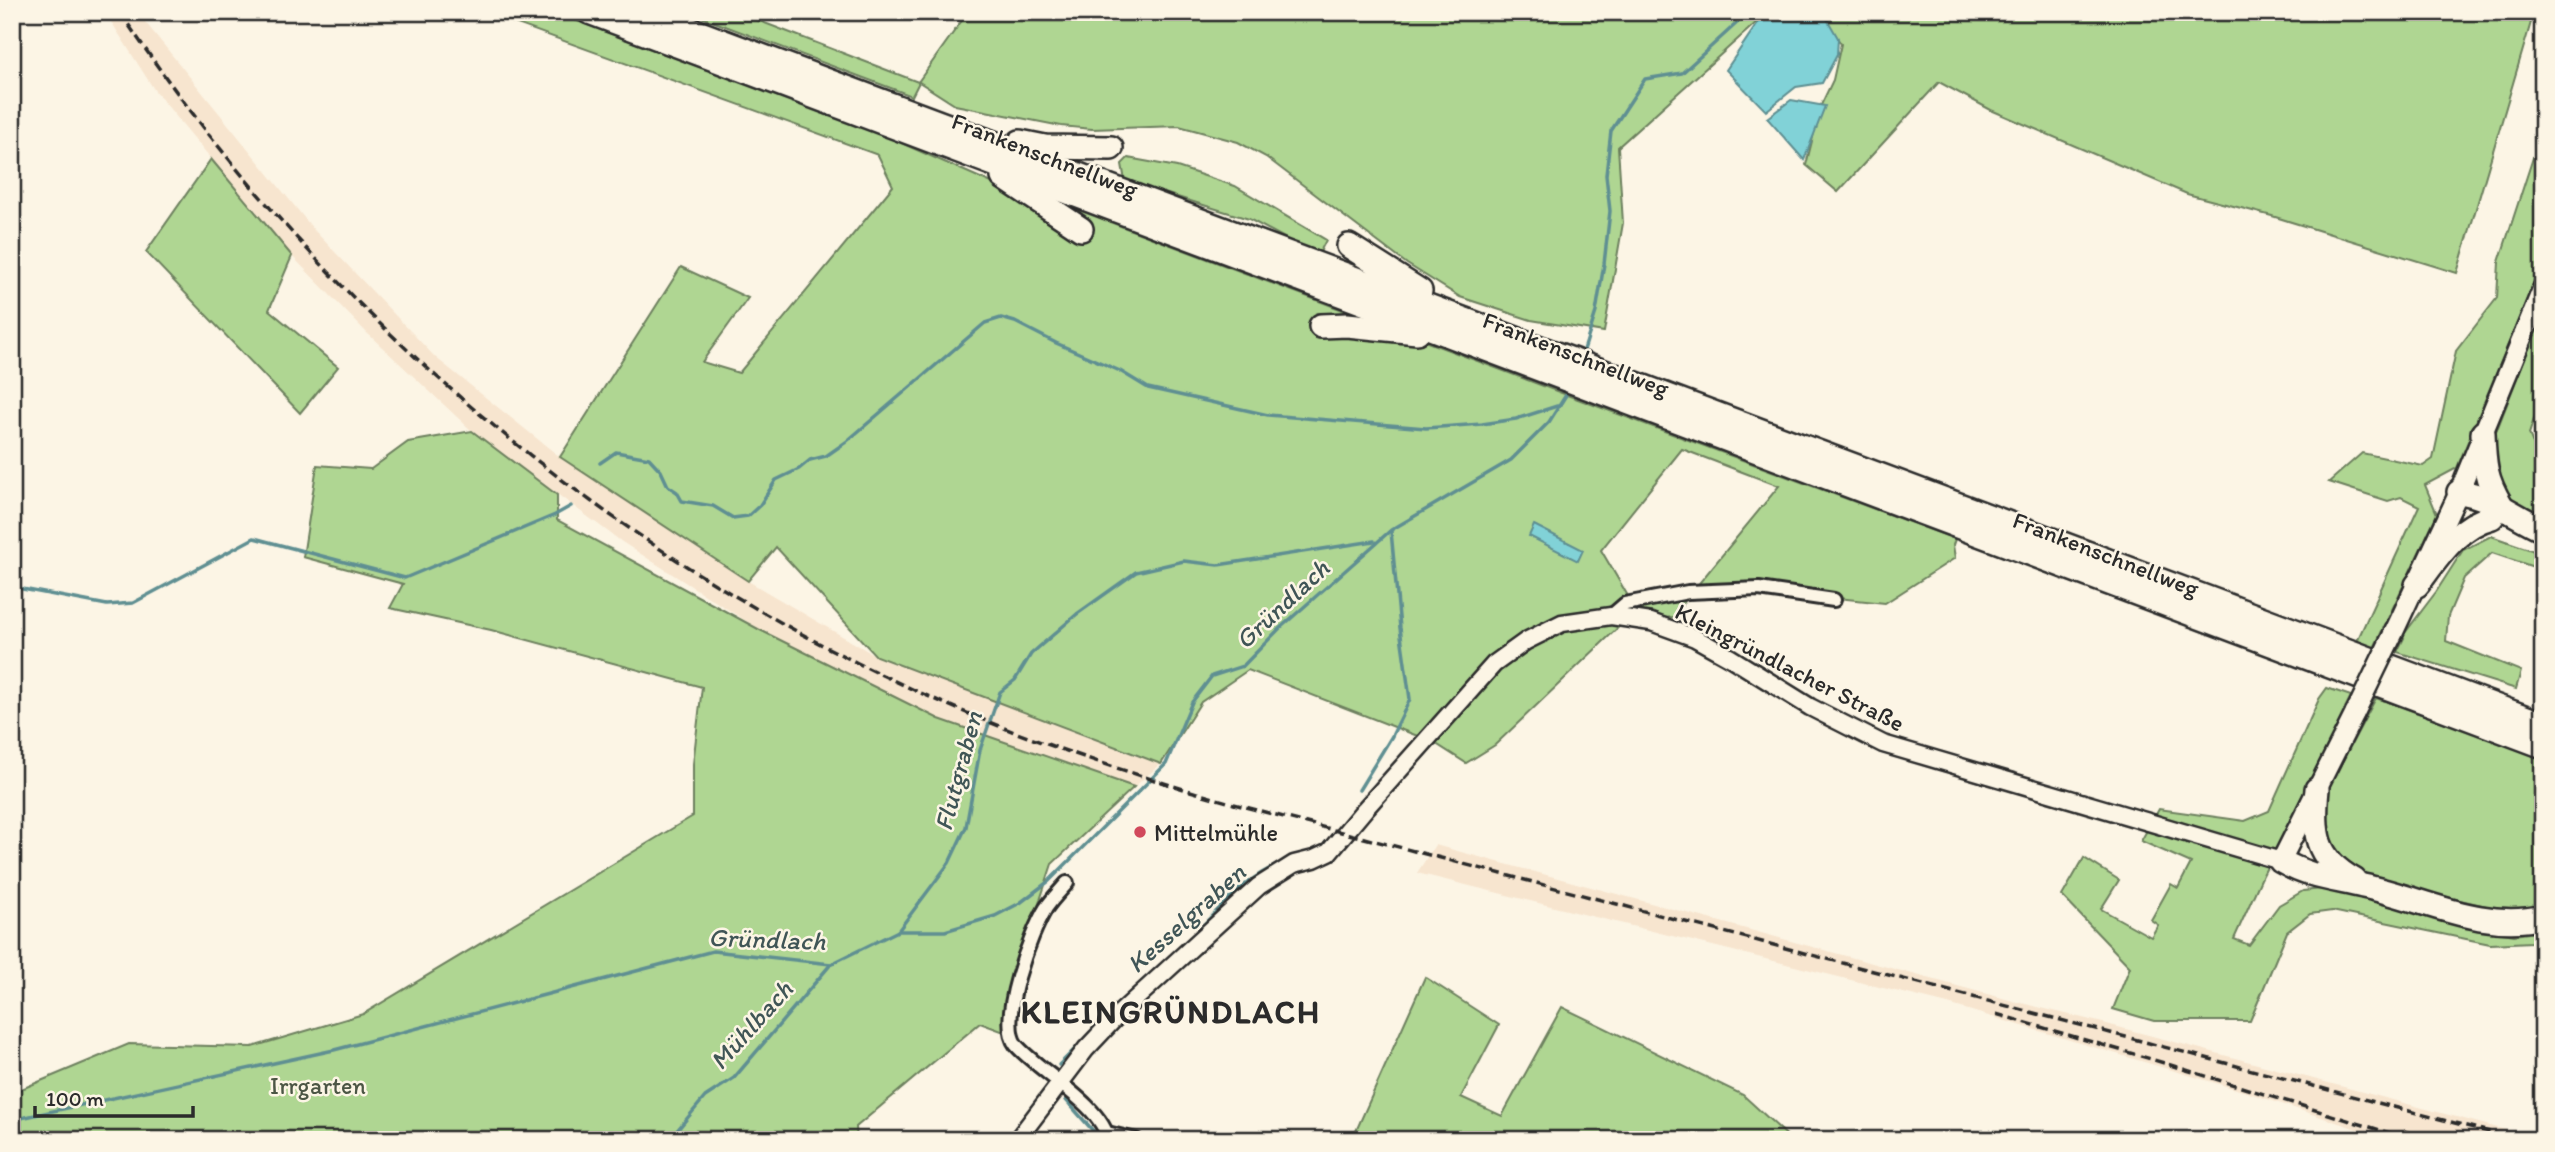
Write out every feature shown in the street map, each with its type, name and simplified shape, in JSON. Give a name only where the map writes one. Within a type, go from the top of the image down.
[{"type":"highway","name":"Frankenschnellweg","points":[[589,12],[964,141]]},
{"type":"highway","name":"Frankenschnellweg","points":[[645,12],[964,141],[1466,330],[2543,746]]},
{"type":"highway","points":[[964,141],[1045,147],[1111,148]]},
{"type":"highway","points":[[964,141],[1082,229]]},
{"type":"highway","points":[[1349,246],[1404,282],[1466,330]]},
{"type":"highway","points":[[1321,326],[1466,330]]},
{"type":"highway","name":"Frankenschnellweg","points":[[1466,330],[2537,720]]},
{"type":"highway","points":[[2483,433],[2485,472],[2497,511]]},
{"type":"highway","points":[[2458,495],[2473,509],[2497,511],[2536,526]]},
{"type":"highway","points":[[2417,585],[2464,530],[2497,511]]},
{"type":"highway","points":[[2492,727],[2543,762]]},
{"type":"highway","points":[[2317,789],[2314,818],[2318,841],[2332,867]]},
{"type":"highway","points":[[2283,858],[2332,867],[2363,885]]},
{"type":"highway","points":[[2283,858],[2295,869],[2316,877],[2363,885],[2474,916],[2504,921],[2540,917]]},
{"type":"main road","points":[[2283,858],[2417,585],[2458,495],[2543,287]]},
{"type":"street","points":[[1611,616],[1625,604],[1688,592],[1759,589],[1834,600]]},
{"type":"street","name":"Kleingründlacher Straße","points":[[1017,1140],[1086,1049],[1120,1013],[1259,886],[1294,864],[1329,852],[1494,664],[1526,641],[1562,623],[1611,616],[1651,622],[1695,638],[1810,707],[1883,744],[2283,858]]},
{"type":"street","points":[[1067,883],[1046,908],[1017,980],[1009,1024],[1011,1037],[1017,1047],[1062,1083],[1102,1125],[1108,1136],[1136,1140]]},
{"type":"shaded area","points":[[105,12],[137,12],[314,230],[435,357],[560,457],[748,581],[876,656],[1161,764],[1134,787],[939,719],[760,630],[622,542],[472,431],[367,333],[292,256],[155,91]]},
{"type":"shaded area","points":[[1435,845],[2543,1140],[2390,1140],[2246,1092],[1948,1004],[1417,873]]},
{"type":"green space","points":[[484,12],[553,12],[890,138],[1012,192],[1052,200],[1955,539],[1955,558],[1885,603],[1750,589],[1687,598],[1674,617],[1624,622],[1495,745],[1466,763],[1433,742],[1248,670],[1201,702],[1161,764],[876,656],[776,547],[748,581],[560,457],[681,267],[748,298],[702,362],[739,373],[893,186],[878,155]],"holes":[[[1682,449],[1779,486],[1687,598],[1628,596],[1601,550]]]},
{"type":"green space","points":[[688,12],[736,12],[918,82],[968,12],[1768,12],[1618,147],[1623,223],[1604,332],[1531,320],[1460,297],[1407,264],[1266,157],[1238,142],[1179,126],[1092,129],[1061,126],[955,105],[919,82],[912,96]]},
{"type":"green space","points":[[1821,12],[2534,12],[2457,273],[2272,216],[2187,194],[1991,110],[1939,82],[1838,192],[1806,165],[1821,105],[1833,80],[1841,44]]},
{"type":"green space","points":[[2543,127],[2543,260],[2457,468],[2425,485],[2437,514],[2374,648],[2357,641],[2419,506],[2401,497],[2388,501],[2329,482],[2362,453],[2423,466],[2433,459],[2456,351],[2497,298],[2499,262]]},
{"type":"green space","points":[[1128,158],[1177,167],[1235,186],[1326,240],[1318,256],[1249,219],[1125,181],[1122,164]]},
{"type":"green space","points":[[211,159],[292,256],[269,310],[338,367],[300,413],[146,252]]},
{"type":"green space","points":[[2543,312],[2543,418],[2535,416],[2529,434],[2543,468],[2543,522],[2495,490],[2491,445]]},
{"type":"green space","name":"Irrgarten","points":[[472,431],[557,495],[557,520],[760,630],[939,719],[1134,787],[1052,864],[1013,982],[1004,1032],[980,1023],[856,1127],[857,1140],[12,1140],[12,1093],[129,1044],[252,1047],[363,1014],[693,816],[693,764],[702,687],[491,630],[390,608],[403,584],[303,557],[317,465],[371,469],[408,442]]},
{"type":"green space","points":[[2491,536],[2543,554],[2543,570],[2492,553],[2464,578],[2448,616],[2446,641],[2521,671],[2516,689],[2397,652],[2404,638],[2402,637],[2463,550]]},
{"type":"green space","points":[[2327,688],[2351,696],[2346,710],[2261,879],[2234,939],[2249,945],[2279,905],[2303,891],[2332,888],[2475,928],[2514,935],[2543,931],[2543,939],[2490,944],[2332,911],[2310,914],[2287,932],[2250,1021],[2154,1021],[2113,1009],[2130,967],[2062,896],[2084,858],[2119,880],[2101,909],[2151,937],[2158,925],[2151,920],[2171,884],[2178,888],[2191,863],[2141,841],[2159,809],[2245,821],[2269,811],[2319,699]]},
{"type":"green space","points":[[2376,698],[2543,757],[2543,909],[2513,912],[2363,878],[2324,842],[2327,790]]},
{"type":"green space","points":[[1425,977],[1499,1025],[1461,1097],[1502,1116],[1562,1007],[1743,1095],[1792,1140],[1352,1140]]},
{"type":"water","points":[[1771,12],[1823,12],[1838,38],[1837,55],[1822,83],[1796,87],[1766,111],[1726,70],[1757,24]]},
{"type":"water","points":[[1791,100],[1825,106],[1804,160],[1767,118]]},
{"type":"water","points":[[1534,525],[1583,550],[1578,561],[1529,536]]},
{"type":"waterway","name":"Gründlach","points":[[1584,350],[1596,312],[1604,264],[1610,211],[1606,175],[1611,131],[1645,79],[1682,73],[1749,12]]},
{"type":"waterway","points":[[600,463],[616,452],[649,458],[682,501],[713,506],[733,518],[748,516],[760,505],[776,480],[799,469],[810,460],[826,456],[846,442],[985,323],[1001,318],[1120,371],[1148,388],[1268,415],[1426,428],[1516,419],[1557,406]]},
{"type":"waterway","name":"Gründlach","points":[[12,1120],[334,1050],[713,951],[831,964],[898,931],[945,931],[995,916],[1020,903],[1049,881],[1166,764],[1192,702],[1212,676],[1243,666],[1279,629],[1391,530],[1511,460],[1549,422],[1566,395]]},
{"type":"waterway","points":[[12,587],[107,605],[133,603],[254,538],[405,578],[571,506]]},
{"type":"waterway","name":"Kesselgraben","points":[[1359,790],[1392,736],[1410,699],[1391,531]]},
{"type":"waterway","name":"Flutgraben","points":[[898,931],[949,863],[966,827],[980,750],[1000,692],[1015,680],[1031,654],[1077,614],[1136,572],[1184,561],[1218,565],[1374,541]]},
{"type":"waterway","name":"Kesselgraben","points":[[1307,853],[1324,846],[1326,842]]},
{"type":"waterway","name":"Kesselgraben","points":[[1185,944],[1242,887],[1283,863]]},
{"type":"waterway","name":"Mühlbach","points":[[669,1140],[705,1097],[734,1078],[831,964]]},
{"type":"waterway","name":"Kesselgraben","points":[[1059,1065],[1078,1046]]},
{"type":"waterway","name":"Kesselgraben","points":[[1066,1100],[1101,1140]]},
{"type":"railway","points":[[120,12],[201,124],[290,230],[387,330],[490,423],[600,507],[715,584],[836,652],[962,711],[1062,750],[1234,804],[2520,1140]]},
{"type":"railway","points":[[1996,1014],[2412,1140]]},
{"type":"railway","points":[[2404,1131],[2432,1140]]},
{"type":"place","name":"Mittelmühle","points":[[1140,832]]},
{"type":"district","name":"KLEINGRÜNDLACH","points":[[1171,1012]]}]
